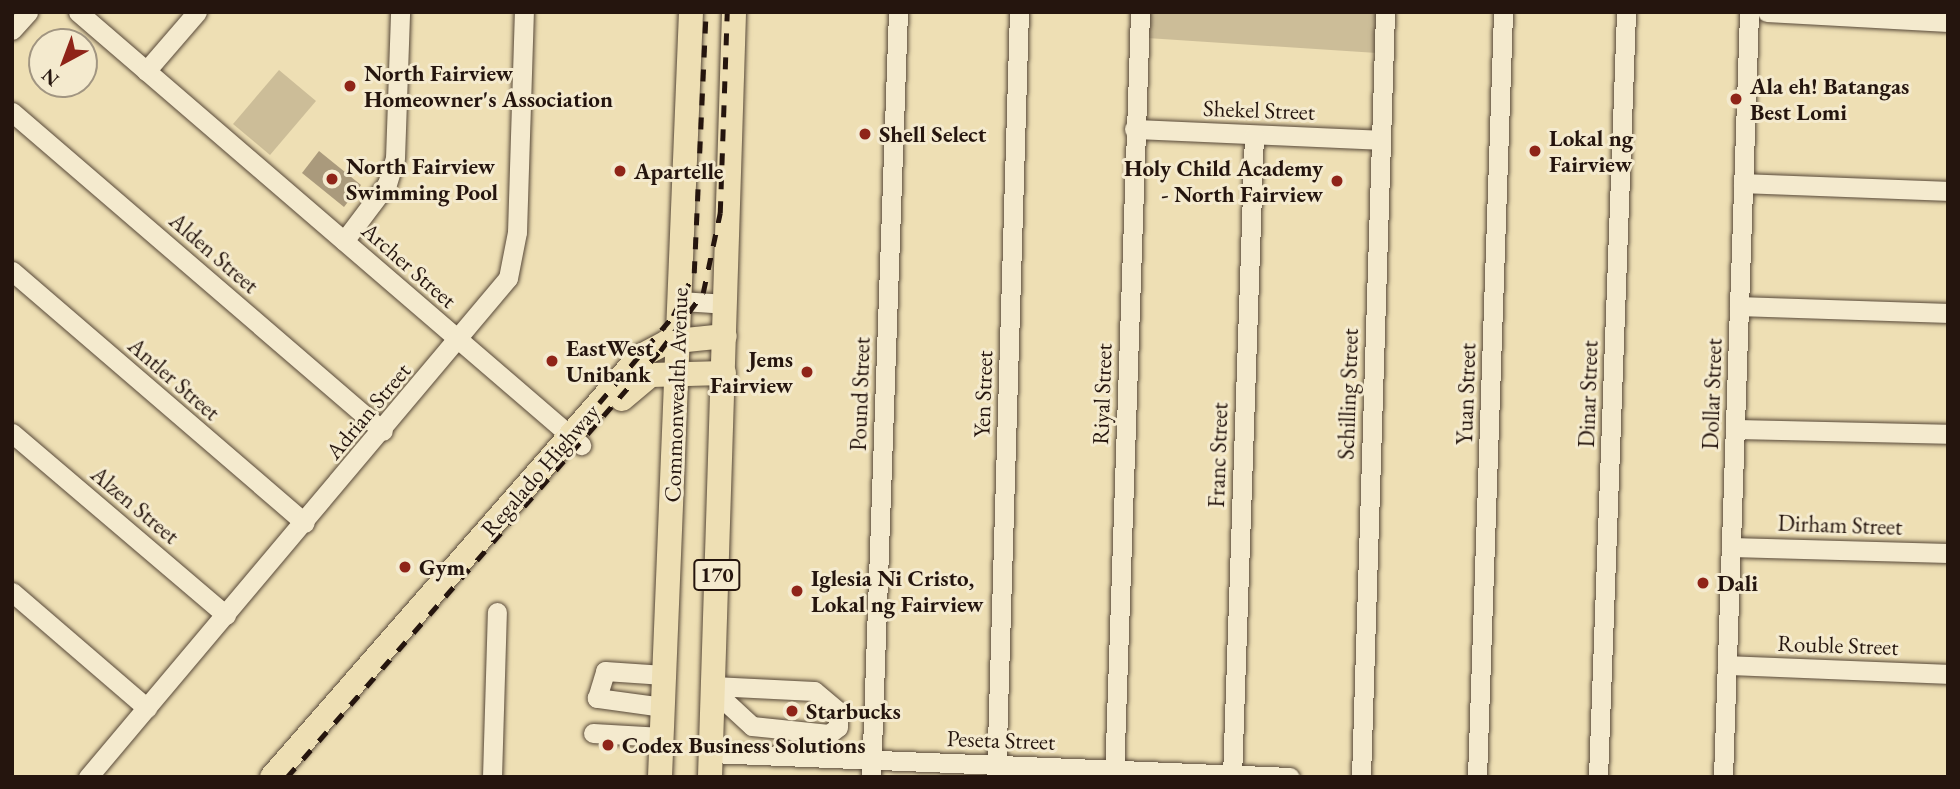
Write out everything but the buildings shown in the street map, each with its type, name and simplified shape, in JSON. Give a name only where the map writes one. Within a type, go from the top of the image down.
[{"type":"main road","name":"Commonwealth Avenue","points":[[660,777],[691,12]]},
{"type":"main road","name":"Commonwealth Avenue","points":[[710,765],[734,12]]},
{"type":"main road","points":[[639,358],[680,301]]},
{"type":"main road","name":"Regalado Highway","points":[[292,777],[575,440],[639,358],[677,341],[725,336]]},
{"type":"main road","name":"Regalado Highway","points":[[272,777],[575,440],[632,387],[651,374],[723,373]]},
{"type":"main road","points":[[632,387],[674,413]]},
{"type":"street","points":[[12,30],[28,12]]},
{"type":"street","name":"Archer Street","points":[[78,12],[575,440]]},
{"type":"street","points":[[146,71],[197,12]]},
{"type":"street","points":[[344,241],[387,184],[395,158],[400,12]]},
{"type":"street","name":"Adrian Street","points":[[88,777],[498,294],[514,257],[524,12]]},
{"type":"street","name":"Pound Street","points":[[871,768],[898,12]]},
{"type":"street","name":"Yen Street","points":[[996,770],[1019,12]]},
{"type":"street","name":"Riyal Street","points":[[1114,773],[1140,12]]},
{"type":"street","name":"Schilling Street","points":[[1361,777],[1385,12]]},
{"type":"street","name":"Yuan Street","points":[[1478,777],[1503,12]]},
{"type":"street","name":"Dinar Street","points":[[1598,777],[1626,12]]},
{"type":"street","name":"Dollar Street","points":[[1723,777],[1749,12]]},
{"type":"street","points":[[1767,12],[1948,22]]},
{"type":"street","name":"Alden Street","points":[[12,111],[383,431]]},
{"type":"street","name":"Shekel Street","points":[[1135,129],[1381,139]]},
{"type":"street","name":"Franc Street","points":[[1232,775],[1254,135]]},
{"type":"street","points":[[1743,183],[1948,191]]},
{"type":"street","name":"Antler Street","points":[[12,271],[305,523]]},
{"type":"street","points":[[680,301],[726,304]]},
{"type":"street","points":[[1739,306],[1948,313]]},
{"type":"street","points":[[1735,429],[1948,434]]},
{"type":"street","name":"Alzen Street","points":[[12,433],[226,615]]},
{"type":"street","name":"Dirham Street","points":[[1731,547],[1948,553]]},
{"type":"street","points":[[12,592],[147,708]]},
{"type":"street","points":[[492,777],[497,612]]},
{"type":"street","name":"Rouble Street","points":[[1727,665],[1948,674]]},
{"type":"street","points":[[663,707],[597,698],[605,671],[664,675]]},
{"type":"street","points":[[797,685],[838,711],[834,733],[793,733],[752,726],[713,688],[797,685]]},
{"type":"street","points":[[593,733],[662,737]]},
{"type":"street","name":"Peseta Street","points":[[710,765],[1290,777]]},
{"type":"shaded area","points":[[1148,12],[1378,12],[1377,53],[1147,38]]},
{"type":"shaded area","points":[[279,70],[316,101],[270,155],[233,124]]},
{"type":"shaded area","name":"North Fairview Swimming Pool","points":[[319,151],[361,185],[344,207],[302,173]]},
{"type":"railway","points":[[599,403],[673,316],[694,273],[706,12]]},
{"type":"railway","points":[[287,777],[660,351],[703,293],[720,213],[727,12]]},
{"type":"place","name":"North Fairview Homeowner's Association","points":[[350,86]]},
{"type":"place","name":"Ala eh! Batangas Best Lomi","points":[[1736,99]]},
{"type":"place","name":"Shell Select","points":[[865,134]]},
{"type":"place","name":"Lokal ng Fairview","points":[[1535,151]]},
{"type":"place","name":"Apartelle","points":[[620,171]]},
{"type":"place","name":"North Fairview Swimming Pool","points":[[332,179]]},
{"type":"place","name":"Holy Child Academy - North Fairview","points":[[1337,181]]},
{"type":"place","name":"EastWest Unibank","points":[[552,361]]},
{"type":"place","name":"Jems Fairview","points":[[807,372]]},
{"type":"place","name":"Gym","points":[[405,567]]},
{"type":"place","name":"Dali","points":[[1703,583]]},
{"type":"place","name":"Iglesia Ni Cristo, Lokal ng Fairview","points":[[797,591]]},
{"type":"place","name":"Starbucks","points":[[792,711]]},
{"type":"place","name":"Codex Business Solutions","points":[[608,745]]}]
